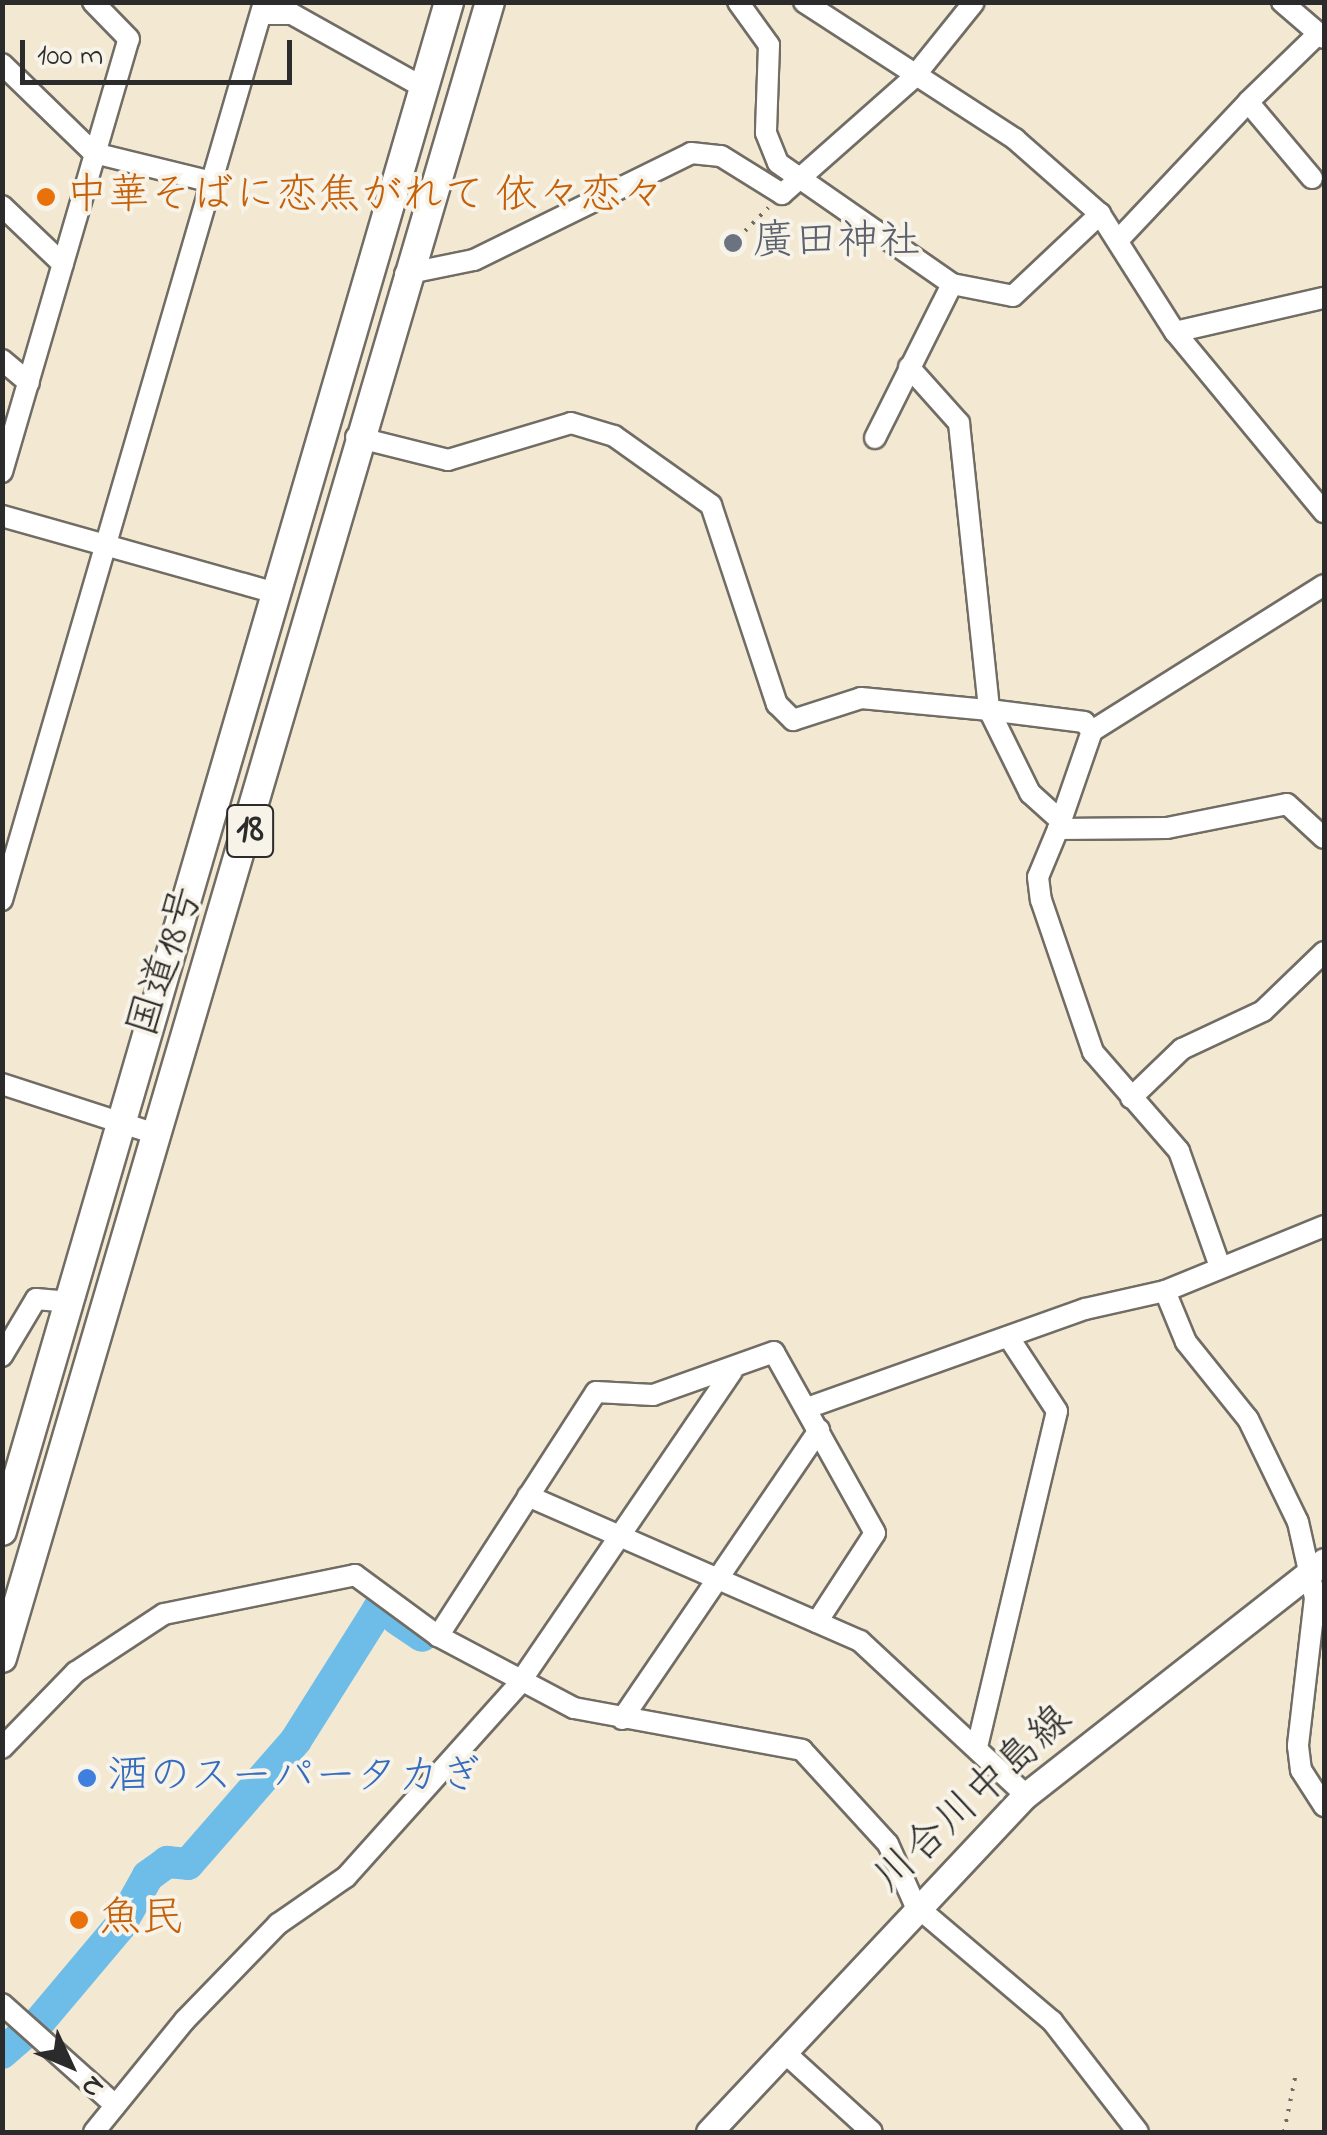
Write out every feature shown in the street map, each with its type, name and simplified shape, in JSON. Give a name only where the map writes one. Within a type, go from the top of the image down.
[{"type":"highway","name":"国道18号","points":[[2,1532],[272,592],[450,2]]},
{"type":"highway","name":"国道18号","points":[[2,1658],[152,1133],[244,858],[356,436],[490,2]]},
{"type":"main road","name":"川合川中島線","points":[[709,2132],[914,1905],[1026,1795],[1317,1567]]},
{"type":"street","points":[[2,472],[129,39],[93,2]]},
{"type":"street","points":[[738,2],[769,45],[766,133],[788,188]]},
{"type":"street","points":[[804,2],[913,78],[1016,139],[1100,214],[1121,236],[1175,332],[1324,512]]},
{"type":"street","points":[[788,188],[913,78],[974,2]]},
{"type":"street","points":[[1121,236],[1248,102],[1321,36],[1282,2]]},
{"type":"street","points":[[2,900],[264,8],[292,14],[426,89]]},
{"type":"street","points":[[2,64],[94,153],[212,182]]},
{"type":"street","points":[[1248,102],[1312,178]]},
{"type":"street","points":[[405,274],[474,260],[691,153],[721,156],[788,188],[952,284],[1014,296],[1100,214]]},
{"type":"street","points":[[2,206],[62,264]]},
{"type":"street","points":[[875,438],[952,284]]},
{"type":"street","points":[[1175,332],[1324,298]]},
{"type":"street","points":[[2,360],[29,383]]},
{"type":"street","points":[[910,367],[958,422],[989,710],[1030,793],[1059,825],[1167,828],[1287,804],[1324,838]]},
{"type":"street","points":[[356,436],[448,460],[571,423],[614,436],[711,506],[776,704],[793,720],[860,698],[1084,722],[1092,731]]},
{"type":"street","points":[[2,516],[272,592]]},
{"type":"street","points":[[1220,1267],[1179,1152],[1093,1052],[1040,900],[1038,877],[1092,731],[1324,586]]},
{"type":"street","points":[[1131,1098],[1182,1049],[1263,1012],[1324,952]]},
{"type":"street","points":[[2,1084],[152,1133]]},
{"type":"street","points":[[807,1408],[1009,1338],[1165,1291],[1324,1226]]},
{"type":"street","points":[[1165,1291],[1186,1342],[1248,1419],[1283,1485],[1317,1567],[1298,1746],[1301,1770],[1324,1806]]},
{"type":"street","points":[[2,1356],[36,1299],[70,1302]]},
{"type":"street","points":[[977,1747],[1057,1411],[1009,1338]]},
{"type":"street","points":[[438,1636],[596,1392],[653,1395],[732,1372],[774,1352],[875,1533],[817,1622]]},
{"type":"street","points":[[94,2132],[184,2020],[278,1924],[346,1876],[518,1685],[624,1537],[732,1372]]},
{"type":"street","points":[[622,1719],[819,1430]]},
{"type":"street","points":[[528,1496],[860,1640],[1026,1795]]},
{"type":"street","points":[[2,1748],[76,1672],[164,1614],[355,1576],[438,1636],[518,1685],[622,1719],[802,1750],[888,1844],[914,1905],[1052,2020],[1138,2132]]},
{"type":"street","points":[[2,2004],[115,2106]]},
{"type":"street","points":[[783,2050],[872,2132]]},
{"type":"path","points":[[746,231],[788,188]]},
{"type":"path","points":[[1284,2132],[1296,2073]]},
{"type":"waterway","points":[[40,2021],[120,1926],[148,1876],[167,1862],[188,1864],[296,1740],[378,1610],[391,1614]]},
{"type":"waterway","points":[[397,1619],[422,1636]]},
{"type":"waterway","points":[[2,2053],[26,2032]]},
{"type":"place","name":"中華そばに恋焦がれて 依々恋々","points":[[46,197]]},
{"type":"place","name":"廣田神社","points":[[733,243]]},
{"type":"place","name":"酒のスーパータカぎ","points":[[87,1778]]},
{"type":"place","name":"魚民","points":[[79,1920]]}]
